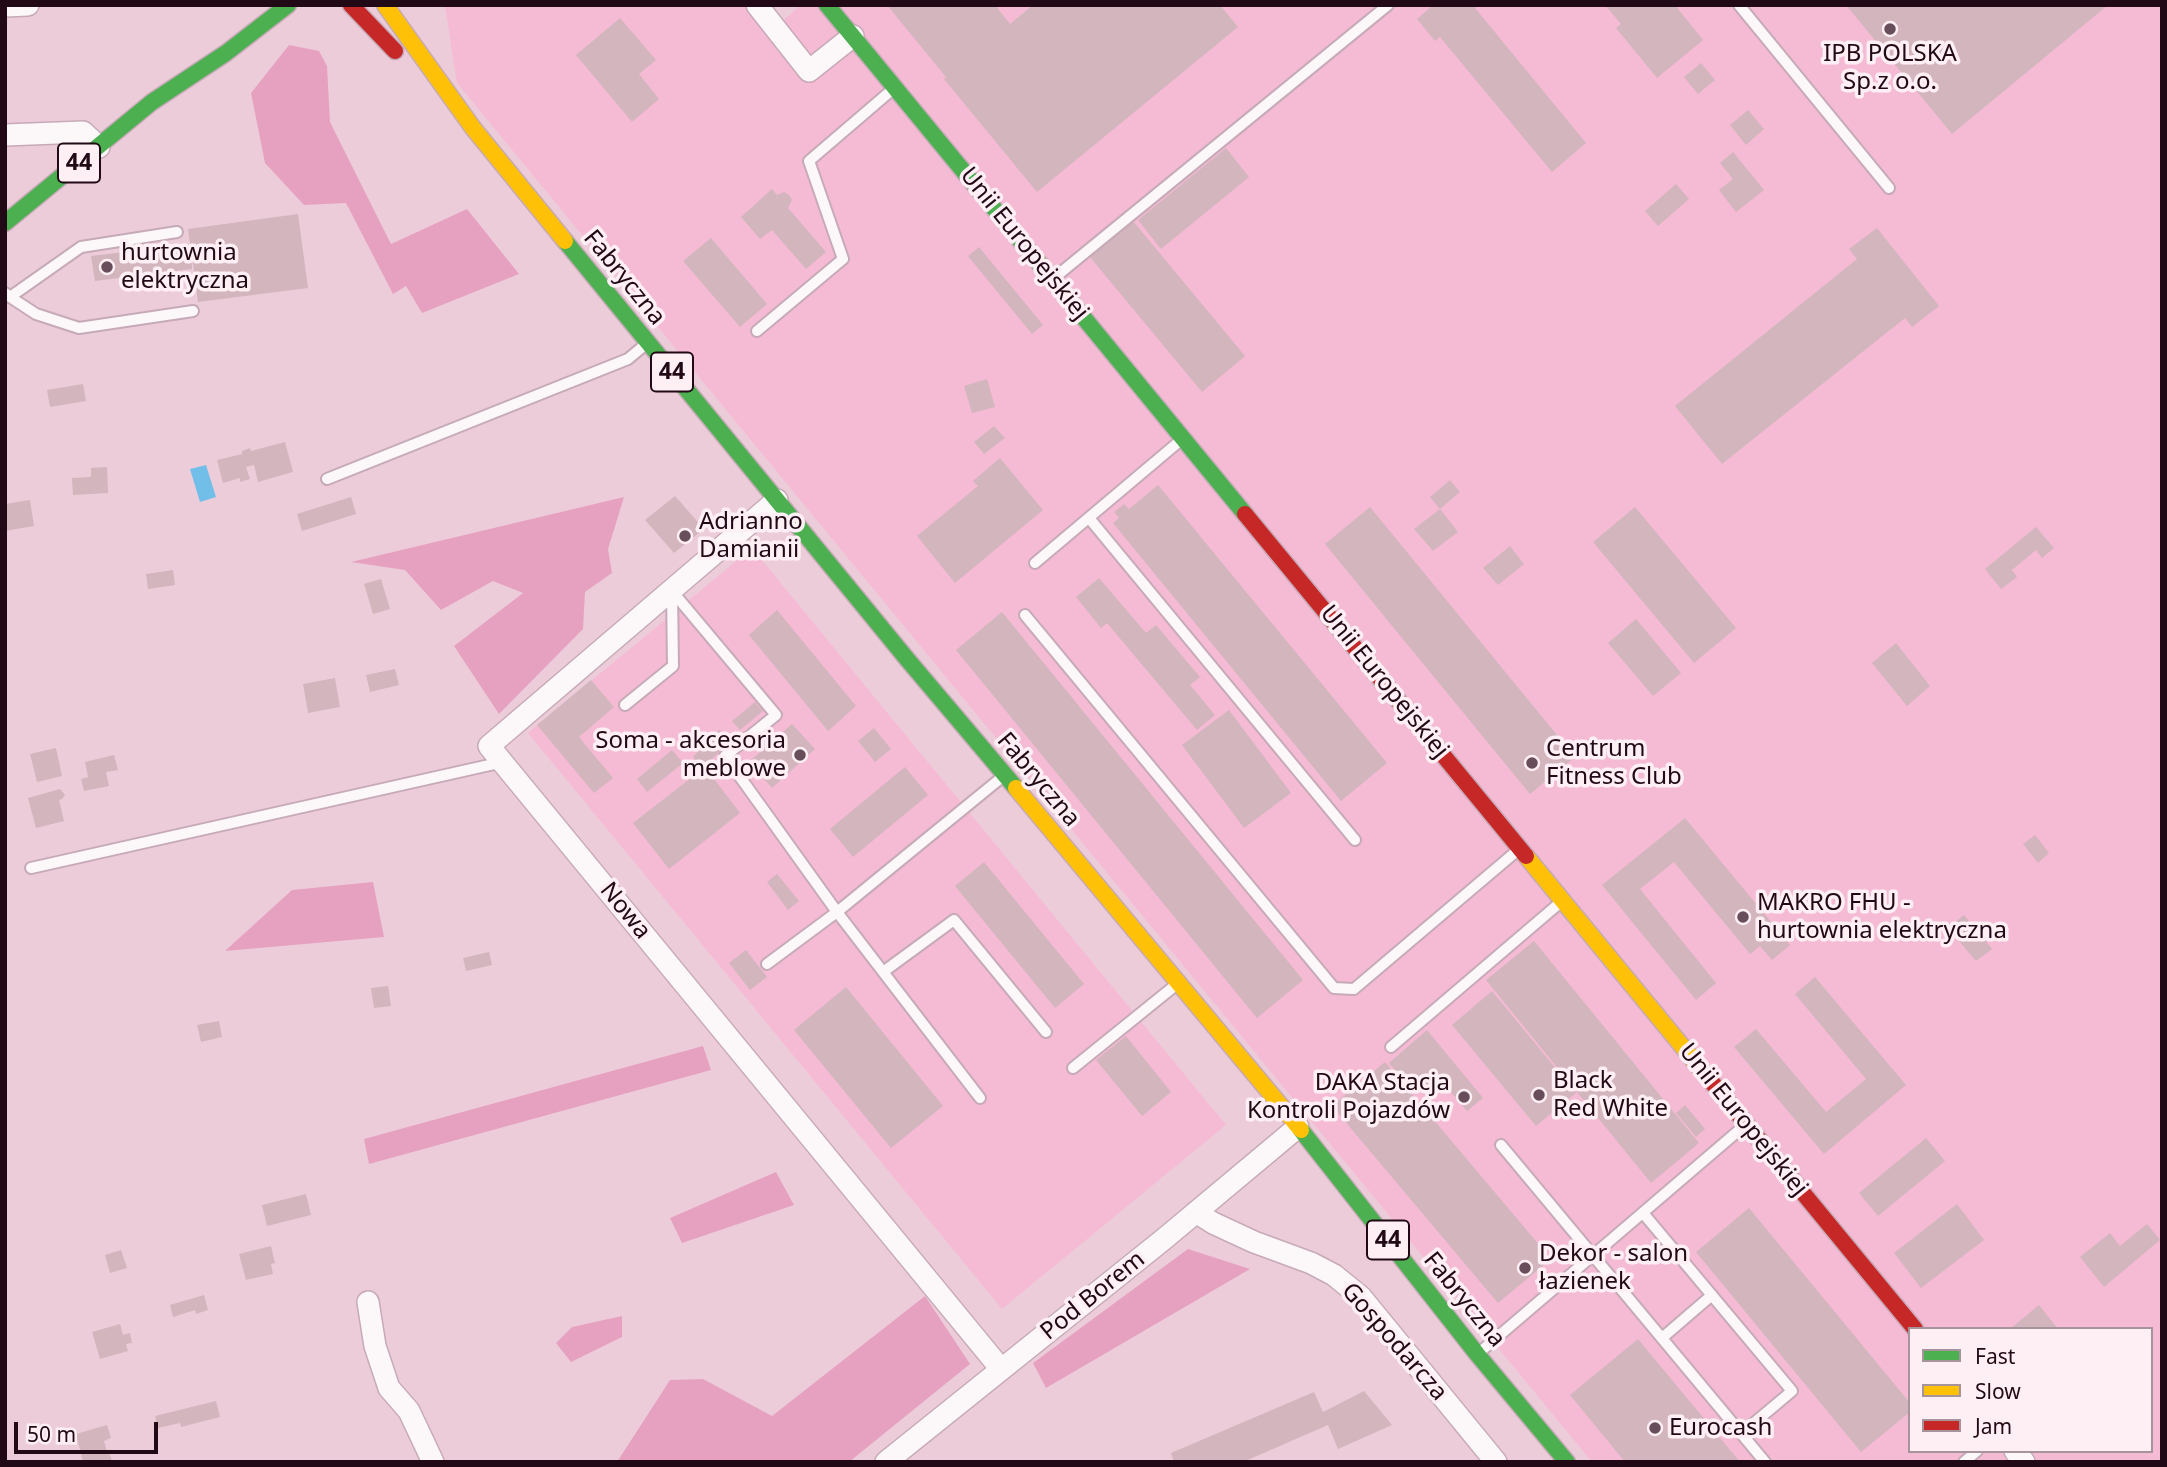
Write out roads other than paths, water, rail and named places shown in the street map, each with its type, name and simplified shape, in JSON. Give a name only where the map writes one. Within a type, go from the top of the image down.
[{"type":"main road","name":"44","points":[[152,102],[201,71],[288,5]]},
{"type":"main road","name":"Fabryczna","points":[[351,5],[472,128]]},
{"type":"main road","name":"Fabryczna","points":[[385,5],[472,128],[777,500],[1179,982],[1567,1462]]},
{"type":"main road","name":"Unii Europejskiej","points":[[827,5],[1912,1327]]},
{"type":"main road","name":"44","points":[[5,223],[152,102],[207,46]]},
{"type":"street","points":[[5,6],[29,5]]},
{"type":"street","points":[[757,5],[809,71],[852,36]]},
{"type":"street","points":[[5,135],[83,132],[99,147]]},
{"type":"street","points":[[503,762],[489,746],[777,500]]},
{"type":"street","name":"Nowa","points":[[503,762],[1001,1369]]},
{"type":"street","name":"Pod Borem","points":[[886,1462],[1297,1127]]},
{"type":"street","name":"Gospodarcza","points":[[1196,1212],[1254,1242],[1311,1263],[1334,1275],[1361,1297],[1496,1462]]},
{"type":"street","points":[[368,1302],[375,1346],[389,1388],[409,1411],[433,1462]]},
{"type":"lane","points":[[1053,279],[1388,5]]},
{"type":"lane","points":[[1739,5],[1889,188]]},
{"type":"lane","points":[[757,331],[843,259],[809,161],[895,87]]},
{"type":"lane","points":[[177,232],[81,247],[8,295],[36,314],[79,328],[193,312]]},
{"type":"lane","points":[[327,478],[628,359],[647,342]]},
{"type":"lane","points":[[1035,563],[1184,438]]},
{"type":"lane","points":[[1089,517],[1355,840]]},
{"type":"lane","points":[[625,705],[673,666],[672,591]]},
{"type":"lane","points":[[672,591],[776,715],[724,756],[837,912],[980,1098]]},
{"type":"lane","points":[[1025,615],[1335,988],[1354,989],[1521,849]]},
{"type":"lane","points":[[31,868],[503,762]]},
{"type":"lane","points":[[767,964],[837,912],[1005,775]]},
{"type":"lane","points":[[1391,1047],[1563,901]]},
{"type":"lane","points":[[883,972],[954,920],[1046,1032]]},
{"type":"lane","points":[[1073,1068],[1179,982]]},
{"type":"lane","points":[[1478,1354],[1747,1125]]},
{"type":"lane","points":[[1501,1145],[1765,1462]]},
{"type":"lane","points":[[1643,1213],[1792,1391],[1742,1433]]},
{"type":"lane","points":[[1662,1338],[1712,1295]]},
{"type":"water","points":[[206,465],[216,497],[200,502],[190,469]]},
{"type":"place","name":"IPB POLSKA Sp.z o.o.","points":[[1890,29]]},
{"type":"place","name":"hurtownia elektryczna","points":[[107,267]]},
{"type":"place","name":"Adrianno Damianii","points":[[685,536]]},
{"type":"place","name":"Soma - akcesoria meblowe","points":[[800,755]]},
{"type":"place","name":"Centrum Fitness Club","points":[[1532,763]]},
{"type":"place","name":"MAKRO FHU - hurtownia elektryczna","points":[[1743,917]]},
{"type":"place","name":"Black Red White","points":[[1539,1095]]},
{"type":"place","name":"DAKA Stacja Kontroli Pojazdów","points":[[1464,1097]]},
{"type":"place","name":"Dekor - salon łazienek","points":[[1525,1268]]},
{"type":"place","name":"Eurocash","points":[[1655,1428]]}]
